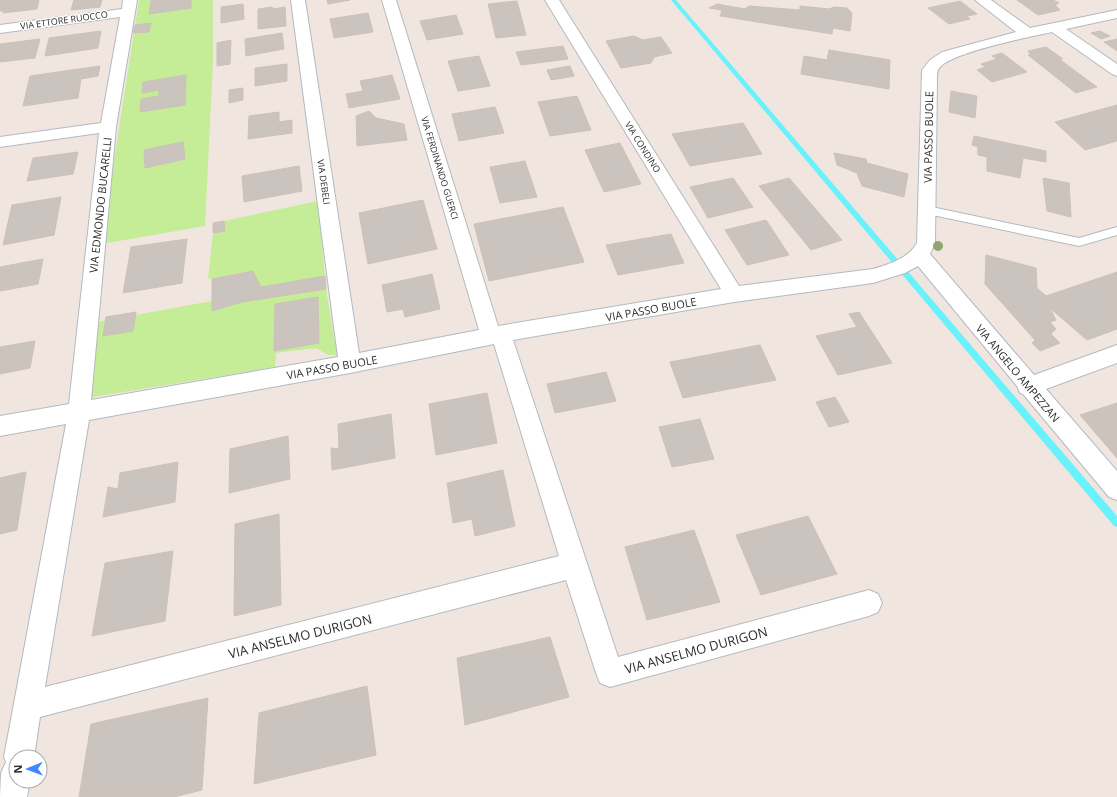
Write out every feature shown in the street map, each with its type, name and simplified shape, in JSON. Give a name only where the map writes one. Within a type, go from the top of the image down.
[{"type":"street","name":"VIA DEBELI","points":[[298,0],[350,364]]},
{"type":"street","name":"VIA FERDINANDO GUERCI","points":[[389,0],[496,335]]},
{"type":"street","name":"VIA CONDINO","points":[[552,0],[734,294]]},
{"type":"street","points":[[982,0],[1027,33]]},
{"type":"street","name":"VIA ETTORE RUOCCO","points":[[0,29],[129,6]]},
{"type":"street","name":"VIA EDMONDO BUCARELLI","points":[[79,412],[108,127],[129,6]]},
{"type":"street","name":"VIA PASSO BUOLE","points":[[0,426],[350,364],[496,335],[734,294],[863,278],[898,268],[917,258],[924,250],[927,210],[929,79],[930,70],[936,63],[947,55],[980,44],[1117,14]]},
{"type":"street","points":[[1054,27],[1117,71]]},
{"type":"street","points":[[0,142],[108,127]]},
{"type":"street","name":"VIA ANGELO AMPEZZAN","points":[[917,258],[1117,489]]},
{"type":"street","name":"VIA ANSELMO DURIGON","points":[[496,335],[610,673],[869,603]]},
{"type":"street","points":[[1028,386],[1117,354]]},
{"type":"street","points":[[19,749],[79,412]]},
{"type":"street","name":"VIA ANSELMO DURIGON","points":[[27,706],[574,565]]},
{"type":"lane","points":[[927,210],[1080,242],[1117,231]]},
{"type":"green space","points":[[139,0],[213,0],[213,62],[205,226],[101,244]]},
{"type":"green space","points":[[318,201],[325,276],[261,287],[253,271],[208,279],[213,233],[225,231],[224,221]]},
{"type":"green space","points":[[326,289],[337,355],[328,355],[316,348],[276,353],[275,367],[75,400],[86,324],[212,301],[212,311],[242,302]]},
{"type":"building","points":[[0,0],[39,0],[37,9],[3,13],[4,11],[0,11]]},
{"type":"building","points":[[74,0],[102,0],[100,7],[71,10]]},
{"type":"building","points":[[151,0],[191,0],[191,8],[149,14]]},
{"type":"building","points":[[327,0],[350,0],[328,4]]},
{"type":"building","points":[[1017,0],[1053,0],[1059,3],[1055,5],[1060,10],[1038,15]]},
{"type":"building","points":[[517,1],[526,35],[496,38],[488,4]]},
{"type":"building","points":[[960,1],[977,14],[967,16],[970,19],[949,24],[928,8]]},
{"type":"building","points":[[243,4],[244,19],[221,23],[221,7]]},
{"type":"building","points":[[717,4],[745,9],[749,6],[800,10],[800,6],[829,9],[834,7],[847,8],[852,13],[850,31],[833,28],[832,34],[720,16],[722,10],[709,8]]},
{"type":"building","points":[[272,7],[273,9],[285,7],[286,26],[258,29],[258,9]]},
{"type":"building","points":[[368,13],[373,32],[334,38],[330,19]]},
{"type":"building","points":[[456,15],[463,34],[427,40],[420,21]]},
{"type":"building","points":[[151,23],[149,32],[133,33],[135,25]]},
{"type":"building","points":[[101,31],[98,48],[45,56],[49,38]]},
{"type":"building","points":[[1100,31],[1110,36],[1101,39],[1091,33]]},
{"type":"building","points":[[282,33],[284,49],[246,56],[245,39]]},
{"type":"building","points":[[634,36],[643,40],[661,37],[672,53],[654,57],[651,63],[621,68],[606,41]]},
{"type":"building","points":[[40,39],[35,58],[0,62],[0,44]]},
{"type":"building","points":[[1117,39],[1117,51],[1104,42]]},
{"type":"building","points":[[231,40],[230,64],[217,66],[217,43]]},
{"type":"building","points":[[563,46],[568,59],[521,65],[516,52]]},
{"type":"building","points":[[1046,47],[1063,59],[1059,59],[1097,87],[1076,93],[1028,55],[1031,55],[1028,51]]},
{"type":"building","points":[[829,50],[890,60],[889,89],[801,74],[804,56],[827,60]]},
{"type":"building","points":[[1002,53],[1027,72],[992,82],[977,70],[985,67],[981,64],[997,59],[992,56]]},
{"type":"building","points":[[479,56],[490,86],[458,91],[448,61]]},
{"type":"building","points":[[287,64],[287,81],[255,86],[255,68]]},
{"type":"building","points":[[100,66],[98,76],[81,79],[78,98],[23,106],[30,76]]},
{"type":"building","points":[[570,66],[574,76],[551,80],[547,70]]},
{"type":"building","points":[[186,75],[185,105],[140,112],[141,99],[159,96],[159,90],[142,93],[143,82]]},
{"type":"building","points":[[392,75],[400,99],[349,108],[346,94],[363,91],[360,81]]},
{"type":"building","points":[[243,88],[243,100],[229,103],[229,90]]},
{"type":"building","points":[[951,91],[977,96],[975,118],[949,112]]},
{"type":"building","points":[[577,96],[591,130],[550,136],[538,102]]},
{"type":"building","points":[[1117,105],[1117,141],[1085,150],[1055,122]]},
{"type":"building","points":[[495,107],[504,133],[459,141],[452,114]]},
{"type":"building","points":[[369,111],[376,118],[404,124],[407,140],[357,146],[356,116]]},
{"type":"building","points":[[279,112],[279,122],[292,120],[292,133],[248,139],[249,116]]},
{"type":"building","points":[[743,123],[762,154],[690,166],[672,134]]},
{"type":"building","points":[[974,136],[1046,151],[1046,162],[1023,158],[1020,178],[987,171],[987,157],[978,155],[978,147],[972,145]]},
{"type":"building","points":[[183,142],[185,159],[145,168],[144,150]]},
{"type":"building","points":[[620,143],[641,184],[604,192],[585,150]]},
{"type":"building","points":[[78,152],[73,174],[27,181],[33,158]]},
{"type":"building","points":[[834,153],[866,159],[867,163],[908,174],[904,197],[862,186],[857,173],[837,165]]},
{"type":"building","points":[[525,161],[537,197],[500,203],[490,167]]},
{"type":"building","points":[[299,166],[302,191],[244,202],[242,176]]},
{"type":"building","points":[[733,178],[753,207],[708,218],[690,187]]},
{"type":"building","points":[[789,178],[842,240],[811,250],[759,186]]},
{"type":"building","points":[[1043,178],[1069,183],[1071,217],[1047,211]]},
{"type":"building","points":[[61,197],[54,235],[3,245],[12,205]]},
{"type":"building","points":[[423,200],[437,249],[368,264],[359,213]]},
{"type":"building","points":[[563,207],[584,262],[489,281],[474,224]]},
{"type":"building","points":[[766,220],[789,255],[747,265],[725,230]]},
{"type":"building","points":[[224,221],[225,231],[213,233],[213,223]]},
{"type":"building","points":[[671,234],[684,263],[618,275],[606,245]]},
{"type":"building","points":[[187,239],[182,283],[123,293],[131,247]]},
{"type":"building","points":[[986,255],[1036,268],[1037,288],[1046,296],[1117,272],[1117,329],[1087,340],[1050,308],[1056,320],[1050,322],[1056,329],[1051,334],[1060,343],[1040,351],[1032,343],[1035,340],[985,284]]},
{"type":"building","points":[[43,259],[38,284],[0,291],[0,267]]},
{"type":"building","points":[[253,271],[261,287],[325,276],[326,289],[242,302],[212,311],[212,279]]},
{"type":"building","points":[[432,274],[440,309],[405,317],[403,309],[387,312],[382,285]]},
{"type":"building","points":[[318,297],[319,343],[274,351],[275,304]]},
{"type":"building","points":[[136,312],[133,331],[103,336],[106,317]]},
{"type":"building","points":[[859,312],[892,363],[838,375],[816,336],[857,327],[849,314]]},
{"type":"building","points":[[35,341],[30,368],[0,374],[0,347]]},
{"type":"building","points":[[760,345],[776,380],[683,398],[670,362]]},
{"type":"building","points":[[606,372],[616,401],[555,413],[547,384]]},
{"type":"building","points":[[487,393],[497,443],[436,455],[429,404]]},
{"type":"building","points":[[835,397],[849,422],[829,427],[816,402]]},
{"type":"building","points":[[1117,403],[1117,458],[1080,415]]},
{"type":"building","points":[[391,414],[395,458],[332,470],[331,448],[339,449],[338,424]]},
{"type":"building","points":[[700,419],[714,459],[672,467],[659,427]]},
{"type":"building","points":[[288,436],[290,479],[229,493],[230,449]]},
{"type":"building","points":[[178,462],[175,502],[103,517],[108,487],[118,489],[120,473]]},
{"type":"building","points":[[503,470],[515,526],[475,536],[472,519],[453,523],[447,483]]},
{"type":"building","points":[[26,472],[17,530],[0,534],[0,478]]},
{"type":"building","points":[[279,514],[281,605],[234,616],[235,524]]},
{"type":"building","points":[[808,516],[837,574],[761,595],[736,535]]},
{"type":"building","points":[[694,530],[720,602],[647,620],[625,547]]},
{"type":"building","points":[[173,551],[165,621],[92,636],[105,563]]},
{"type":"building","points":[[550,637],[569,697],[465,725],[457,658]]},
{"type":"building","points":[[367,686],[376,755],[254,784],[259,713]]},
{"type":"building","points":[[208,698],[202,790],[174,797],[79,797],[91,724]]},
{"type":"waterway","points":[[673,0],[1117,523]]}]
